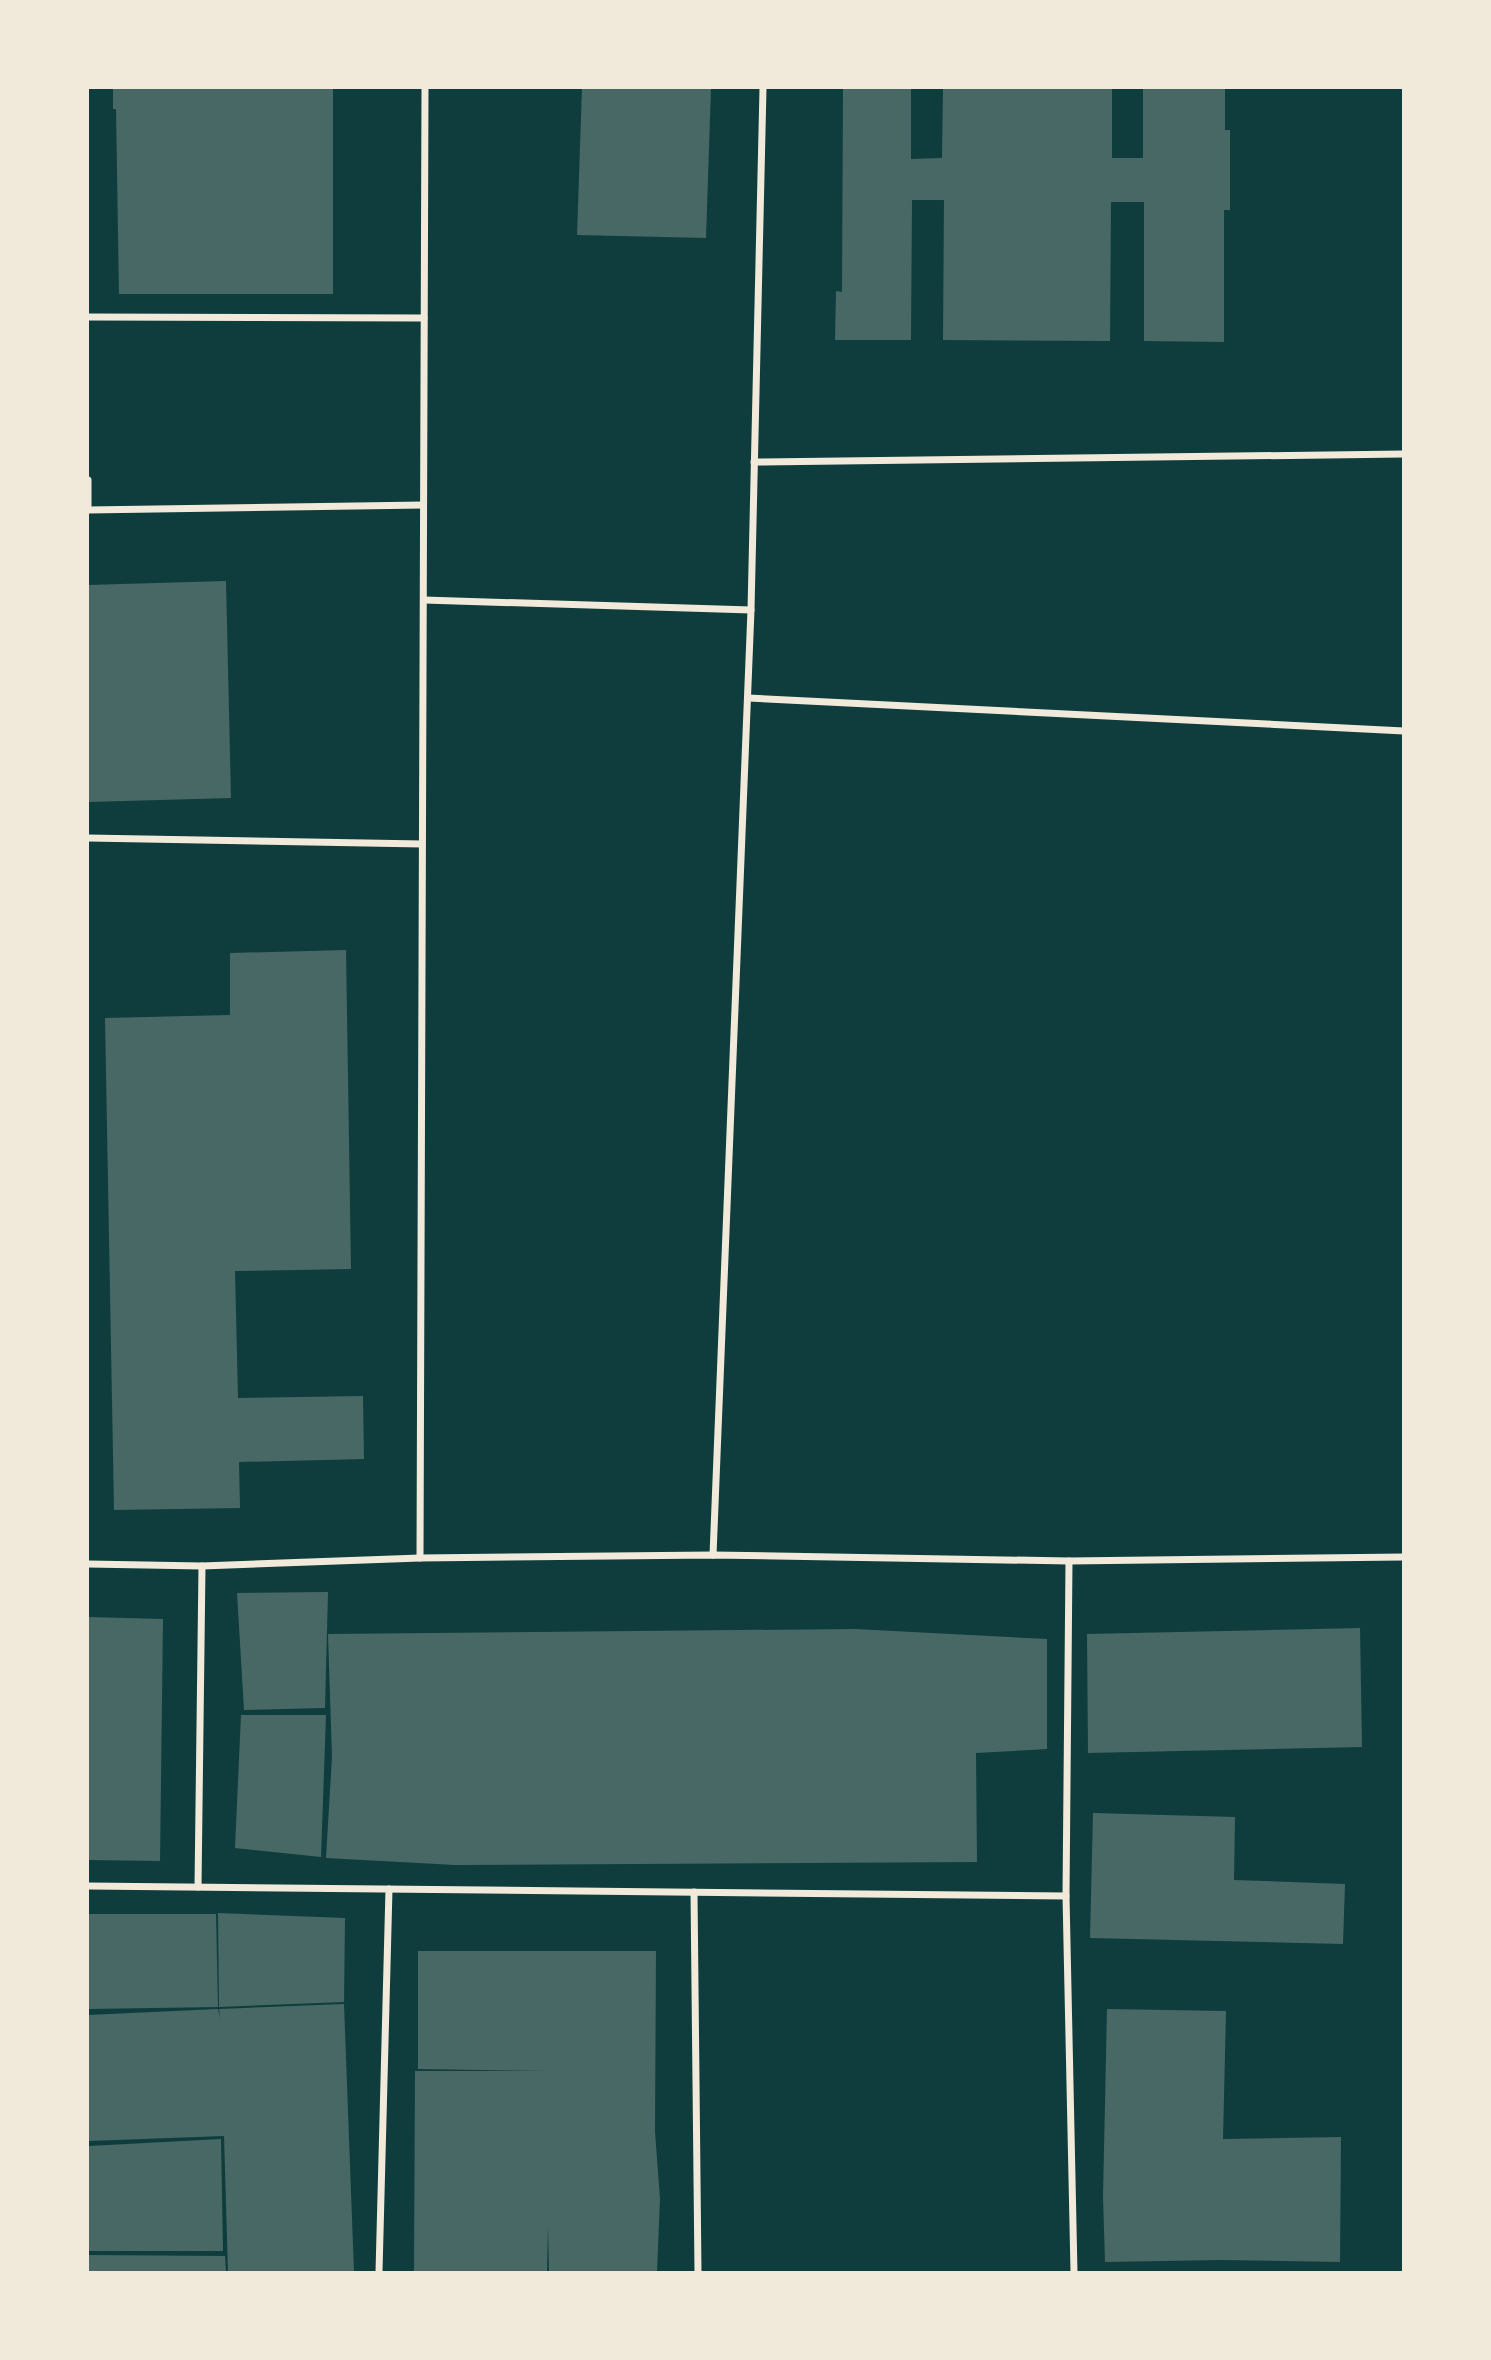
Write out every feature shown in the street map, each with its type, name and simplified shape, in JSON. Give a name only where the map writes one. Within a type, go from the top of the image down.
[{"type":"street","points":[[420,1558],[425,88]]},
{"type":"street","points":[[713,1555],[751,610],[763,88]]},
{"type":"street","points":[[88,317],[424,318]]},
{"type":"street","points":[[754,462],[1404,454]]},
{"type":"street","points":[[88,480],[88,510],[423,505]]},
{"type":"street","points":[[424,600],[751,610]]},
{"type":"street","points":[[748,698],[1404,731]]},
{"type":"street","points":[[88,838],[422,844]]},
{"type":"street","points":[[88,1564],[202,1566],[420,1558],[713,1555],[1069,1561],[1404,1557]]},
{"type":"street","points":[[1069,1561],[1066,1896],[1074,2273]]},
{"type":"street","points":[[198,1887],[202,1566]]},
{"type":"street","points":[[88,1886],[1066,1896]]},
{"type":"street","points":[[379,2273],[389,1889]]},
{"type":"street","points":[[694,1892],[698,2273]]},
{"type":"building","points":[[113,88],[333,88],[333,294],[119,294],[116,109],[113,109]]},
{"type":"building","points":[[582,88],[711,88],[706,238],[577,235]]},
{"type":"building","points":[[843,88],[911,88],[911,159],[942,158],[943,88],[1112,88],[1112,158],[1143,158],[1143,88],[1225,88],[1225,130],[1230,130],[1230,210],[1224,210],[1224,342],[1144,341],[1144,202],[1111,202],[1110,341],[943,340],[944,200],[912,200],[911,340],[835,340],[836,291],[842,292]]},
{"type":"building","points":[[226,581],[231,798],[88,802],[88,585]]},
{"type":"building","points":[[346,950],[351,1269],[235,1271],[238,1398],[363,1396],[364,1459],[239,1462],[240,1508],[114,1510],[105,1018],[230,1015],[230,953]]},
{"type":"building","points":[[328,1592],[325,1708],[244,1710],[237,1593]]},
{"type":"building","points":[[88,1617],[163,1619],[160,1861],[88,1860]]},
{"type":"building","points":[[1360,1628],[1362,1747],[1088,1753],[1087,1634]]},
{"type":"building","points":[[855,1629],[1047,1639],[1047,1749],[976,1753],[977,1862],[455,1865],[326,1858],[332,1757],[328,1634]]},
{"type":"building","points":[[241,1715],[326,1715],[321,1857],[235,1848]]},
{"type":"building","points":[[1093,1813],[1235,1817],[1234,1880],[1345,1884],[1343,1944],[1090,1938]]},
{"type":"building","points":[[218,1913],[345,1918],[344,2002],[219,2007]]},
{"type":"building","points":[[88,1914],[216,1914],[218,2007],[88,2009]]},
{"type":"building","points":[[418,1951],[656,1951],[655,2132],[660,2199],[657,2272],[549,2272],[548,2226],[547,2272],[414,2272],[415,2071],[548,2071],[418,2069]]},
{"type":"building","points":[[344,2004],[354,2272],[228,2272],[224,2136],[88,2141],[88,2015],[218,2009],[220,2018],[219,2009]]},
{"type":"building","points":[[1107,2009],[1226,2011],[1223,2139],[1341,2137],[1340,2262],[1105,2262],[1103,2197]]},
{"type":"building","points":[[221,2139],[223,2251],[88,2251],[89,2146]]},
{"type":"building","points":[[88,2255],[225,2256],[226,2272],[88,2272]]}]
